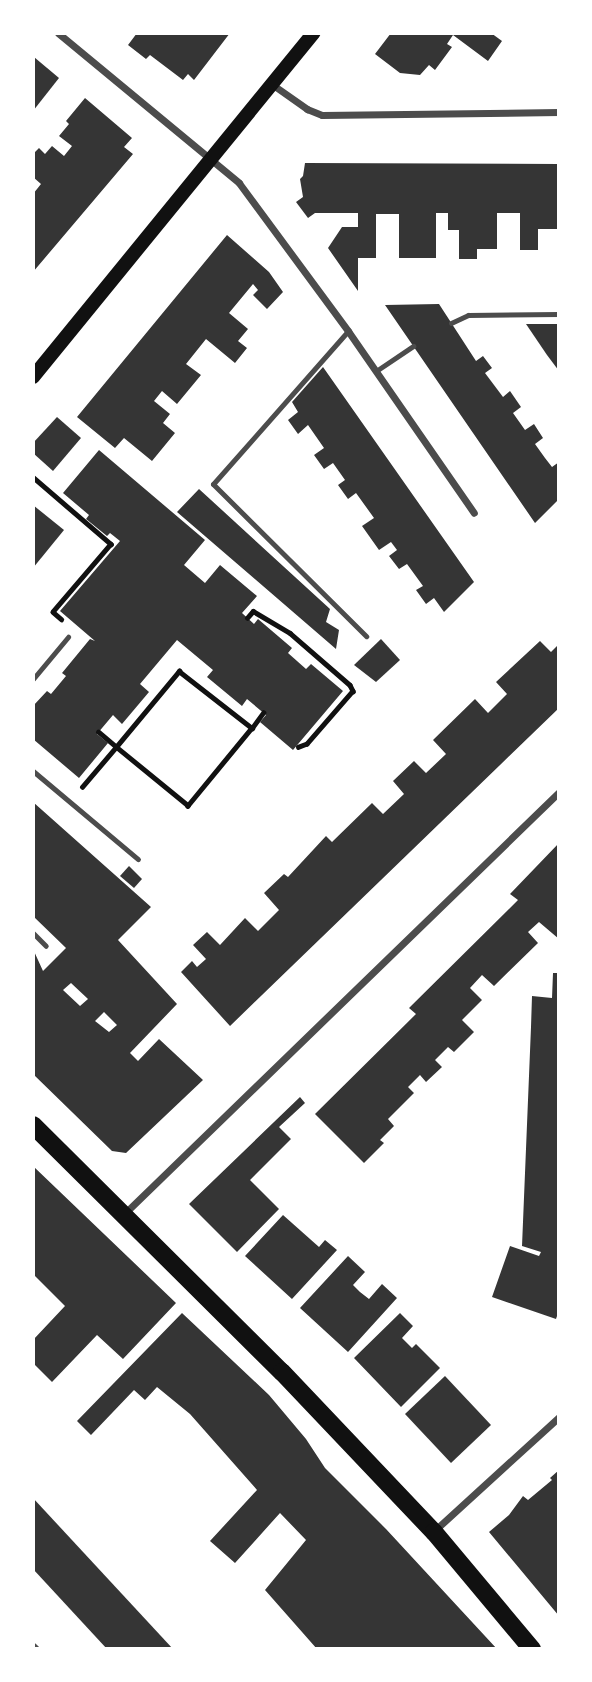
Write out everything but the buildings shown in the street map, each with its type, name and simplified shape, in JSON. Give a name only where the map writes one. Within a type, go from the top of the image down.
[{"type":"main road","points":[[33,377],[314,33]]},
{"type":"main road","points":[[33,1125],[282,1372],[434,1532],[532,1649]]},
{"type":"street","points":[[58,33],[239,183],[348,331],[474,513]]},
{"type":"street","points":[[273,85],[307,109],[322,116],[559,112]]},
{"type":"street","points":[[125,1214],[559,792]]},
{"type":"street","points":[[434,1532],[559,1417]]},
{"type":"lane","points":[[451,323],[468,315],[559,314]]},
{"type":"lane","points":[[348,331],[213,484],[366,636]]},
{"type":"lane","points":[[376,371],[413,346]]},
{"type":"lane","points":[[33,679],[68,637]]},
{"type":"lane","points":[[33,771],[138,859]]},
{"type":"lane","points":[[33,933],[46,946]]},
{"type":"path","points":[[33,477],[110,544],[53,612],[74,631],[68,637]]},
{"type":"path","points":[[247,618],[253,611],[290,633],[350,685],[353,691],[307,744],[299,747]]},
{"type":"path","points":[[70,802],[179,671],[252,728]]},
{"type":"path","points":[[98,732],[188,806],[263,713]]}]
